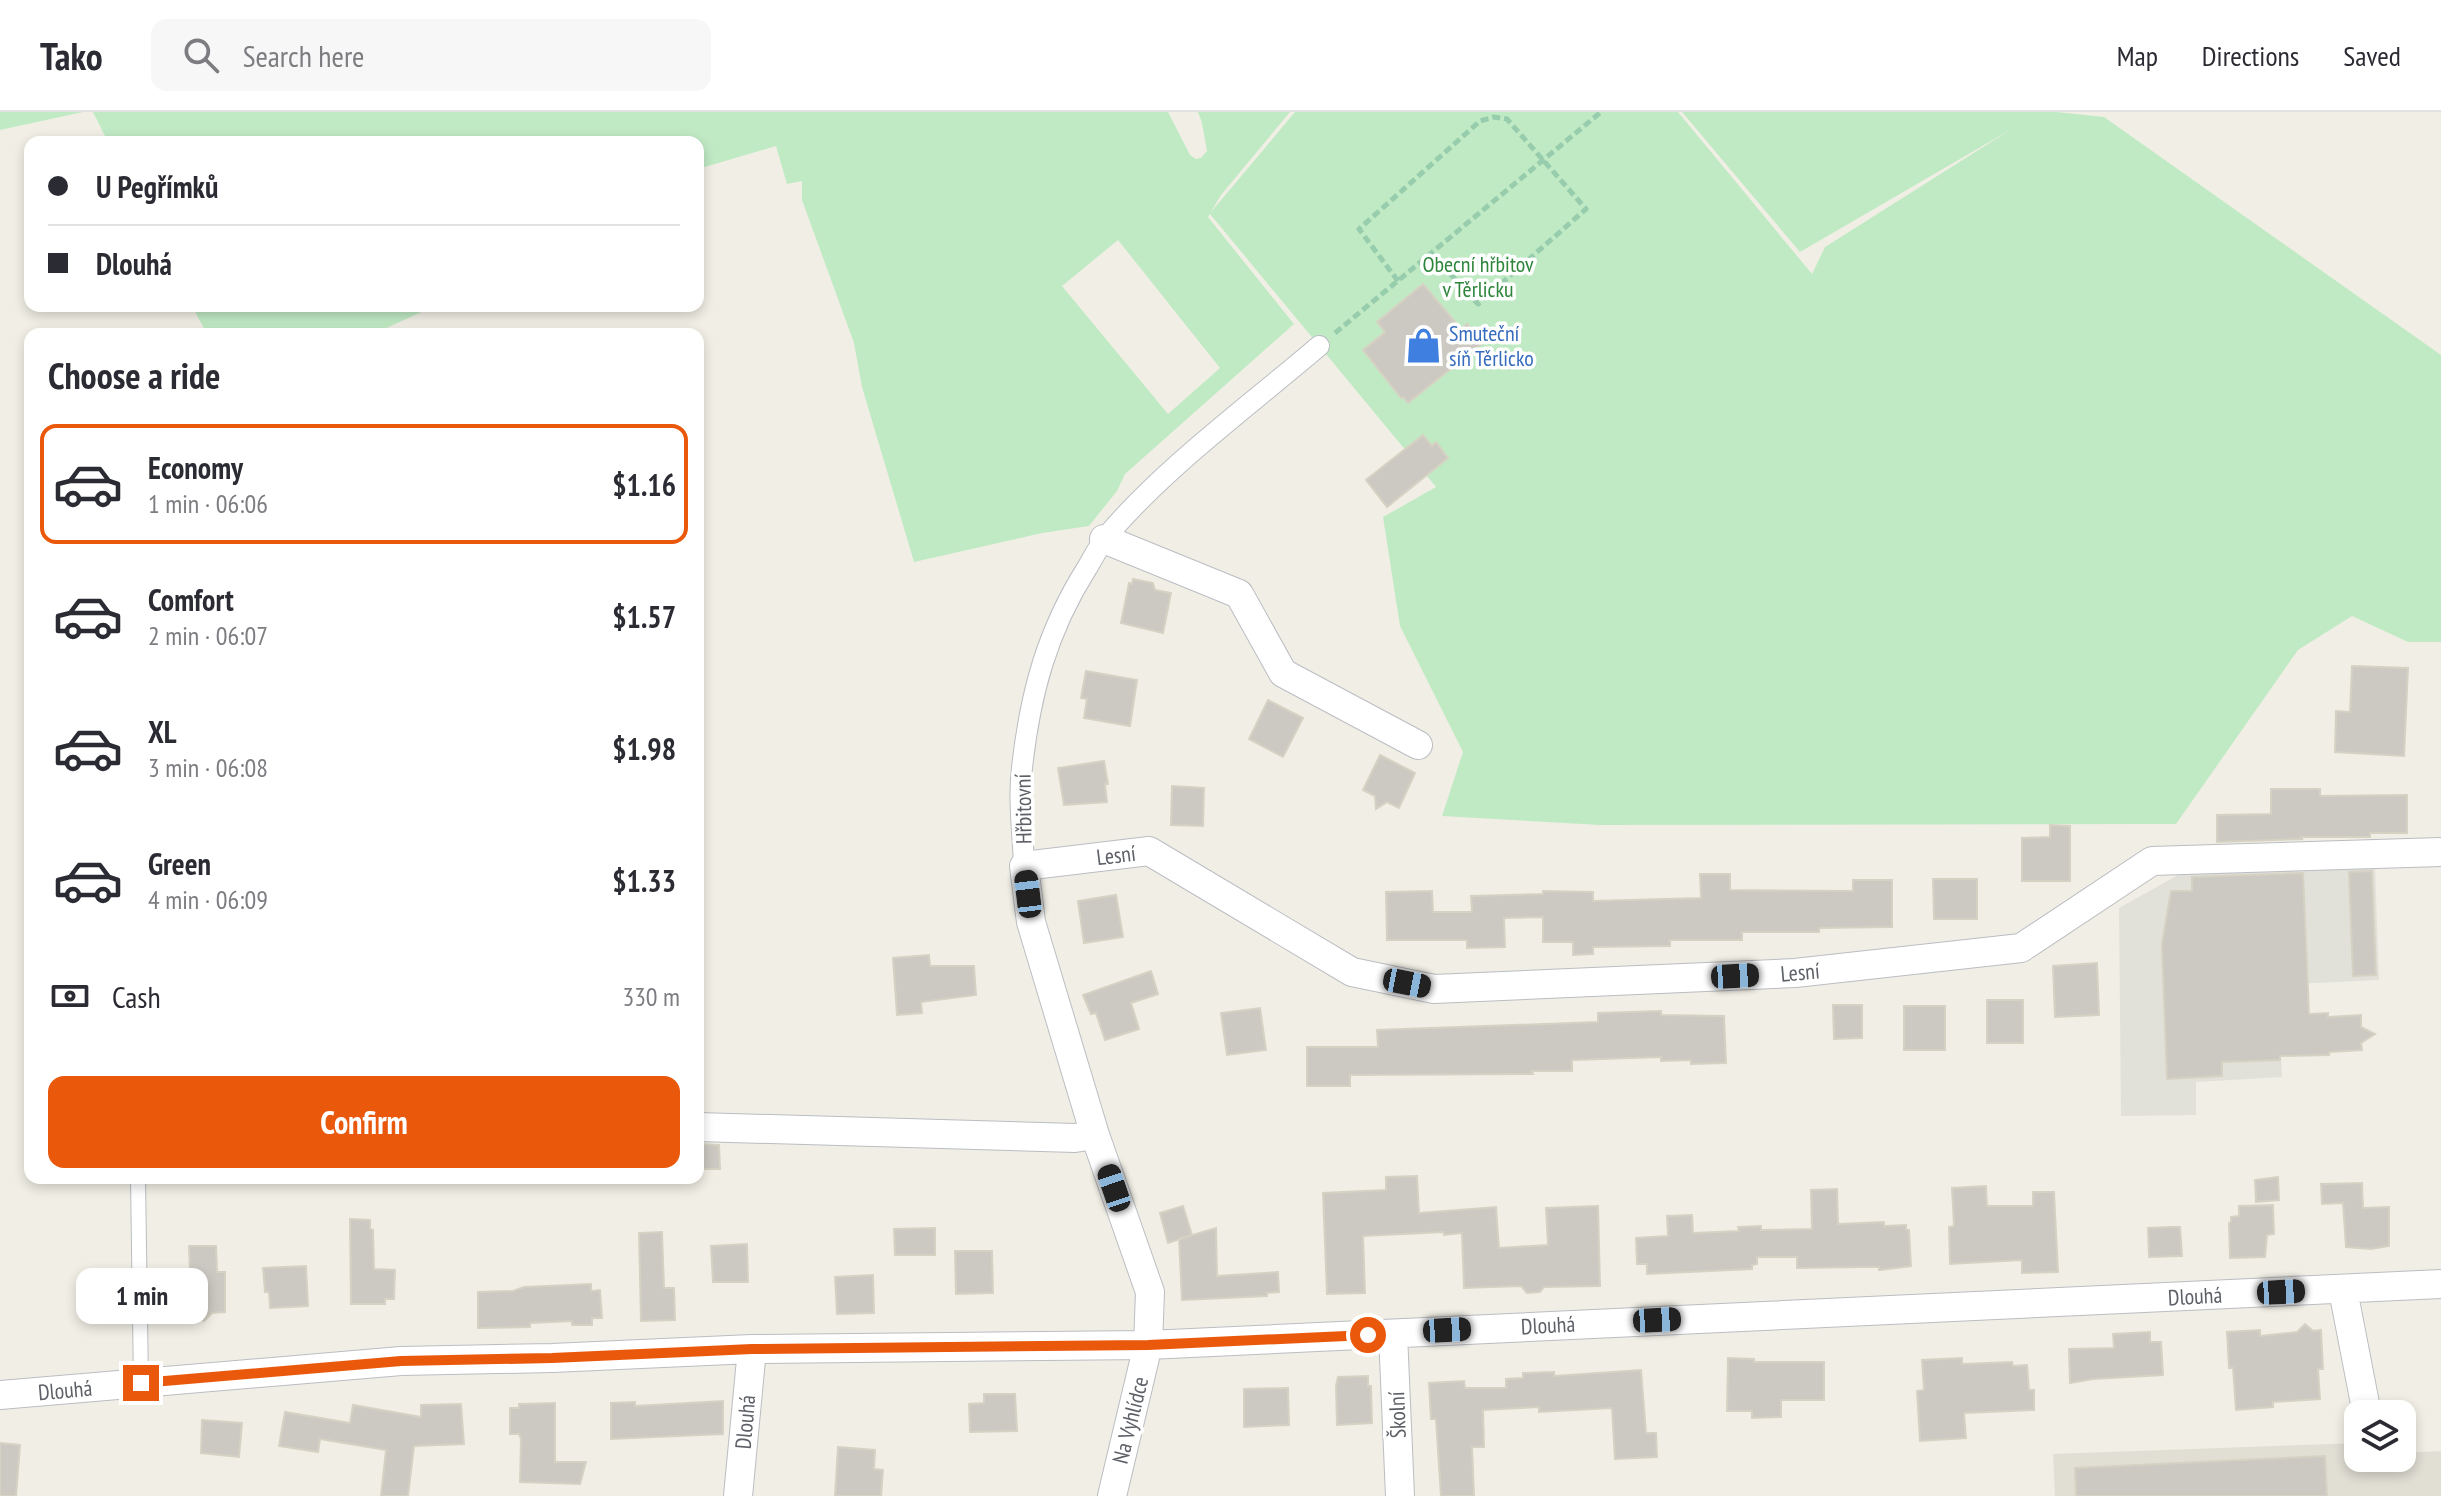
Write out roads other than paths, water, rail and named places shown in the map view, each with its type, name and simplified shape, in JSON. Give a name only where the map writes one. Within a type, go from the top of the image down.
[{"type":"street","name":"Hřbitovní","points":[[1148,1345],[1150,1292],[1095,1135],[1031,922],[1024,866],[1021,771],[1037,675],[1057,620],[1104,539],[1182,462],[1319,346]]},
{"type":"street","points":[[1104,539],[1239,594],[1283,673],[1418,745]]},
{"type":"street","name":"Lesní","points":[[1024,866],[1149,851],[1352,972],[1434,989],[1795,973],[2021,948],[2152,861],[2441,852]]},
{"type":"street","points":[[704,1127],[1075,1138],[1095,1135]]},
{"type":"street","name":"Dlouhá","points":[[0,1395],[401,1361],[752,1349],[1148,1345],[2441,1284]]},
{"type":"street","points":[[2343,1290],[2364,1400]]},
{"type":"street","name":"Školní","points":[[1393,1334],[1400,1496]]},
{"type":"street","name":"Na Vyhlídce","points":[[1112,1496],[1148,1345]]},
{"type":"street","name":"Dlouhá","points":[[738,1496],[752,1349]]},
{"type":"lane","points":[[138,1184],[141,1383]]},
{"type":"place","name":"Smuteční síň Těrlicko","points":[[1423,346]]},
{"type":"park label","name":"Obecní hřbitov v Těrlicku","points":[[1478,276]]}]
